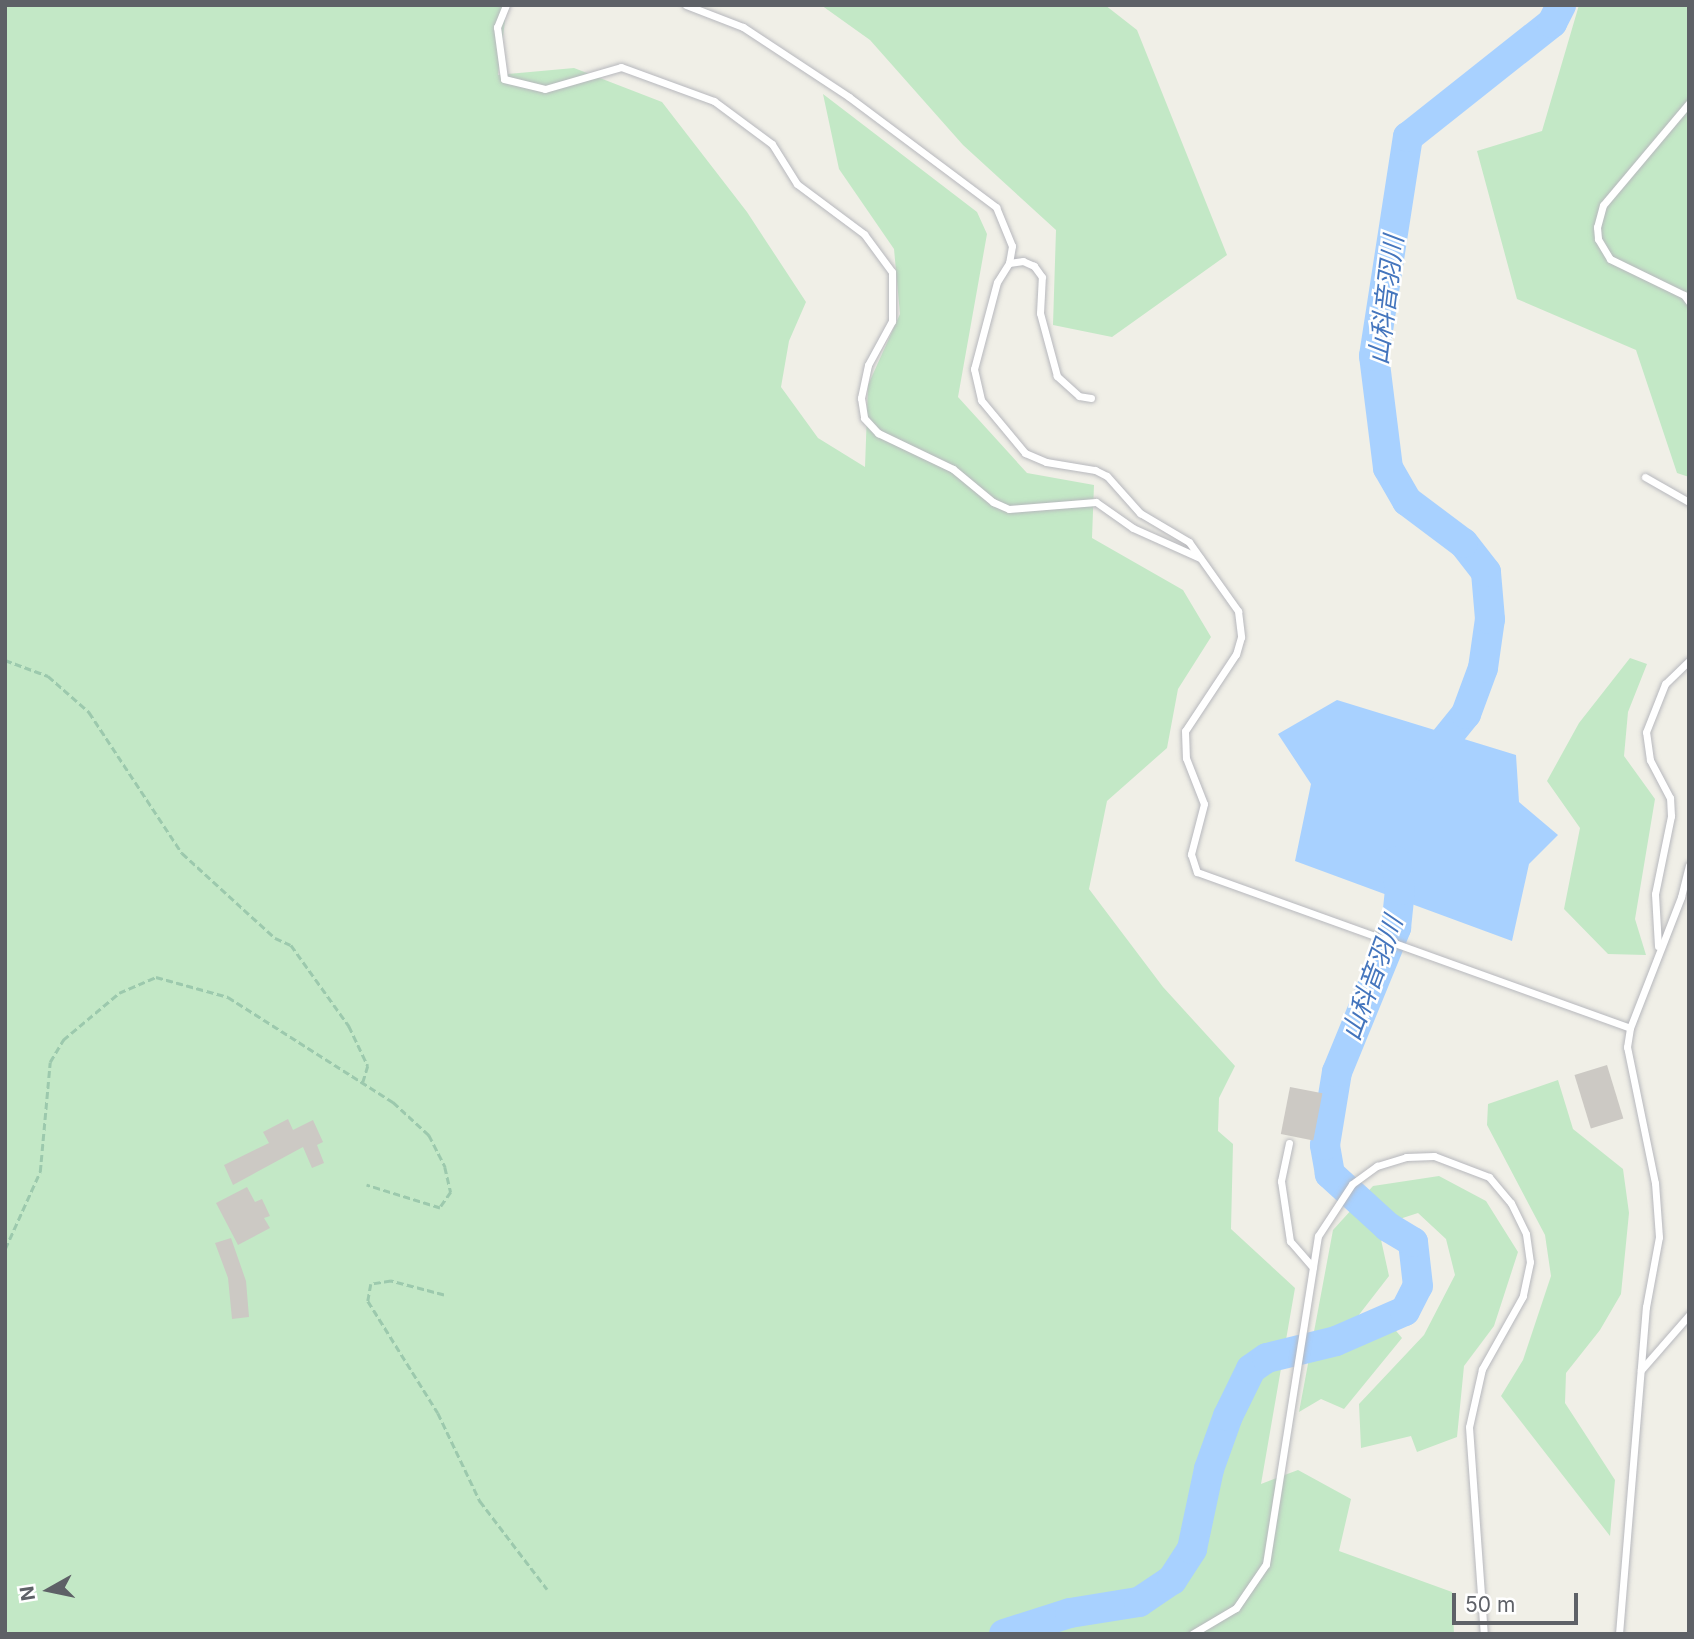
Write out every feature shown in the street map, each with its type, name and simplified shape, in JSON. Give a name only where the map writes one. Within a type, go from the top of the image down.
[{"type":"lane","points":[[506,5],[497,27],[504,79],[545,89],[621,67],[714,101],[772,144],[797,184],[864,234],[892,272],[892,321],[868,365],[861,398],[864,418],[878,433],[953,469],[993,502],[1009,509],[1096,502],[1133,528],[1201,558]]},
{"type":"lane","points":[[686,5],[743,27],[849,97],[996,207],[1012,246],[1009,263],[997,282],[974,369],[981,400],[1025,453],[1107,477],[1139,513],[1171,528],[1201,558],[1238,611],[1241,637],[1236,654],[1185,731],[1186,758],[1204,804],[1191,854],[1197,872],[1630,1028]]},
{"type":"lane","points":[[1689,103],[1603,205],[1597,227],[1598,239],[1610,259],[1684,295],[1689,302]]},
{"type":"lane","points":[[1009,263],[1023,261],[1042,277],[1040,313],[1057,376],[1079,396],[1091,398]]},
{"type":"lane","points":[[1645,477],[1689,502]]},
{"type":"lane","points":[[1658,950],[1655,894],[1671,816],[1670,798],[1650,760],[1646,732],[1665,684],[1689,661]]},
{"type":"lane","points":[[1619,1634],[1641,1370],[1659,1237],[1655,1183],[1627,1046],[1630,1028],[1658,950],[1681,897],[1689,864]]},
{"type":"lane","points":[[1289,1143],[1281,1181],[1290,1241],[1313,1266]]},
{"type":"lane","points":[[1192,1634],[1236,1608],[1266,1564],[1278,1511],[1292,1396],[1318,1236],[1352,1184],[1377,1166],[1406,1157],[1434,1156],[1489,1177],[1511,1203],[1526,1234],[1528,1280],[1482,1369],[1469,1427],[1480,1617],[1484,1634]]},
{"type":"lane","points":[[1641,1370],[1689,1315]]},
{"type":"path","points":[[5,660],[48,677],[89,712],[182,853],[275,938],[291,945],[349,1026],[368,1066],[363,1082]]},
{"type":"path","points":[[5,1249],[40,1172],[50,1062],[62,1040],[119,993],[156,977],[228,997],[363,1082],[429,1135],[445,1167],[451,1192],[440,1208],[366,1185]]},
{"type":"path","points":[[444,1295],[391,1281],[371,1284],[368,1301],[438,1413],[480,1501],[547,1589]]},
{"type":"green space","points":[[5,5],[502,5],[505,21],[498,75],[574,68],[662,102],[747,212],[806,302],[789,341],[781,387],[818,438],[865,467],[868,385],[900,314],[894,249],[839,169],[823,94],[977,212],[987,234],[958,397],[1027,473],[1094,485],[1092,538],[1183,590],[1211,637],[1178,689],[1167,748],[1107,801],[1089,889],[1163,987],[1235,1066],[1219,1098],[1218,1131],[1233,1144],[1231,1229],[1295,1288],[1261,1484],[1298,1470],[1351,1499],[1339,1551],[1452,1592],[1454,1634],[5,1634]]},
{"type":"green space","points":[[821,5],[1105,5],[1137,30],[1227,255],[1112,337],[1053,325],[1056,230],[963,145],[870,40]]},
{"type":"green space","points":[[1579,5],[1689,5],[1689,477],[1677,473],[1636,350],[1517,299],[1477,151],[1542,131]]},
{"type":"green space","points":[[1630,658],[1647,664],[1628,712],[1624,756],[1655,799],[1635,919],[1646,955],[1608,954],[1564,909],[1580,828],[1547,781],[1579,723]]},
{"type":"green space","points":[[1558,1080],[1573,1129],[1623,1169],[1629,1213],[1621,1294],[1600,1330],[1566,1373],[1565,1403],[1615,1480],[1610,1536],[1501,1396],[1523,1360],[1551,1276],[1545,1235],[1487,1125],[1488,1104]]},
{"type":"green space","points":[[1439,1176],[1486,1201],[1518,1252],[1494,1326],[1464,1366],[1457,1437],[1417,1452],[1411,1436],[1361,1448],[1359,1404],[1424,1335],[1455,1275],[1446,1239],[1418,1213],[1378,1226],[1389,1276],[1358,1316],[1338,1331],[1351,1343],[1392,1326],[1402,1338],[1344,1409],[1321,1399],[1299,1412],[1333,1230],[1373,1186]]},
{"type":"water","points":[[1337,700],[1516,755],[1519,802],[1558,835],[1529,864],[1512,941],[1295,861],[1311,784],[1278,734]]},
{"type":"building","points":[[1607,1065],[1623,1119],[1591,1128],[1574,1075]]},
{"type":"building","points":[[1290,1087],[1322,1093],[1313,1140],[1281,1134]]},
{"type":"building","points":[[288,1119],[293,1130],[313,1120],[323,1142],[317,1145],[324,1163],[312,1168],[303,1147],[233,1185],[224,1165],[269,1143],[263,1132]]},
{"type":"building","points":[[247,1187],[255,1202],[262,1199],[270,1216],[264,1218],[270,1228],[238,1245],[216,1203]]},
{"type":"building","points":[[231,1238],[246,1281],[249,1317],[232,1319],[228,1278],[215,1243]]},
{"type":"waterway","name":"山科音羽川","points":[[1424,766],[1466,714],[1483,668],[1490,619],[1486,572],[1463,543],[1407,501],[1388,468],[1374,356],[1408,137],[1552,23],[1561,5]]},
{"type":"waterway","name":"山科音羽川","points":[[1004,1634],[1070,1613],[1139,1602],[1172,1580],[1192,1549],[1209,1469],[1228,1416],[1251,1369],[1267,1358],[1336,1341],[1405,1311],[1418,1286],[1413,1242],[1388,1227],[1330,1174],[1325,1145],[1337,1072],[1396,928],[1400,890],[1396,861]]}]
